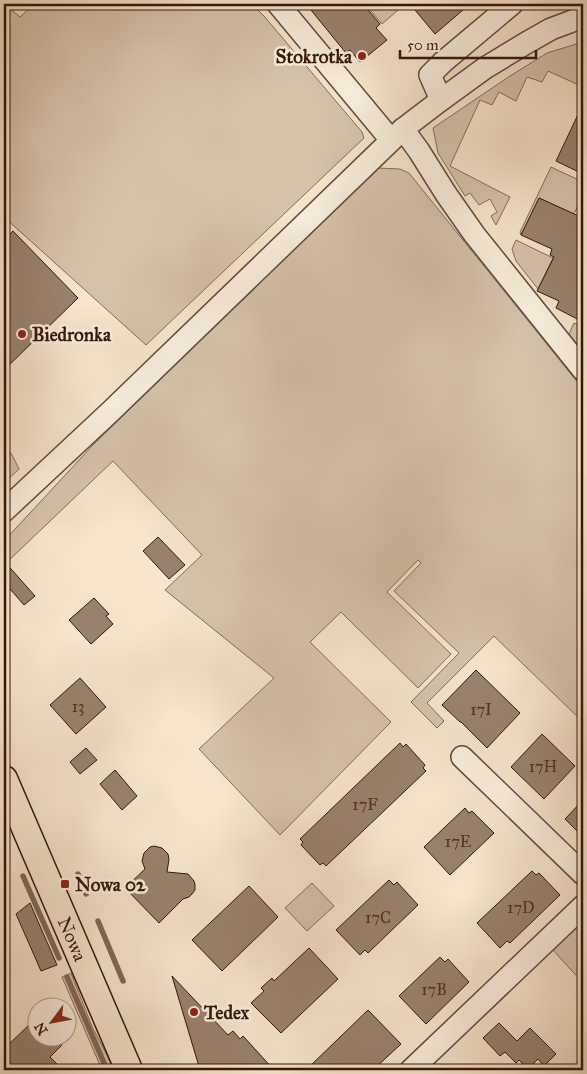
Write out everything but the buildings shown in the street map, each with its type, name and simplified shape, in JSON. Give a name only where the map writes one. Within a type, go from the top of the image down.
[{"type":"main road","name":"Nowa","points":[[4,779],[129,1070]]},
{"type":"street","points":[[278,4],[373,119],[419,150],[446,194],[474,234],[583,370]]},
{"type":"street","points":[[442,100],[430,75],[512,4]]},
{"type":"street","points":[[4,511],[109,413],[397,134],[485,68],[551,29],[583,17]]},
{"type":"street","points":[[462,757],[583,874]]},
{"type":"street","points":[[411,1070],[583,906]]},
{"type":"shaded area","points":[[4,4],[20,17],[34,4],[252,4],[362,132],[364,138],[146,345],[4,217]]},
{"type":"shaded area","points":[[365,4],[405,4],[382,24]]},
{"type":"shaded area","points":[[583,42],[583,80],[581,86],[548,71],[542,82],[527,77],[516,101],[499,92],[492,105],[480,100],[450,166],[510,197],[496,225],[491,216],[497,212],[490,199],[479,205],[470,193],[465,196],[438,153],[433,128],[547,53]]},
{"type":"shaded area","points":[[551,167],[583,182],[583,194],[574,214],[539,198],[521,235],[520,232]]},
{"type":"shaded area","points":[[378,168],[400,169],[409,173],[583,389],[583,722],[494,636],[427,703],[444,721],[437,728],[411,702],[459,653],[394,591],[421,563],[418,560],[387,592],[451,654],[418,688],[341,612],[310,642],[391,722],[280,835],[199,749],[274,678],[165,590],[202,555],[113,461],[4,565],[4,541],[94,444]]},
{"type":"shaded area","points":[[516,240],[553,258],[538,289],[516,261],[512,249]]},
{"type":"shaded area","points":[[574,323],[583,327],[583,355],[568,336]]},
{"type":"shaded area","points":[[4,450],[11,453],[19,469],[4,483]]},
{"type":"shaded area","points":[[312,883],[334,906],[307,931],[285,908]]},
{"type":"shaded area","points":[[583,920],[583,983],[552,949]]},
{"type":"shaded area","points":[[71,973],[91,1024],[113,1070],[102,1070],[78,1014],[78,996],[70,996],[62,977]]},
{"type":"waterway","points":[[78,874],[86,894]]},
{"type":"waterway","points":[[23,876],[59,958]]},
{"type":"waterway","points":[[98,921],[123,981]]},
{"type":"waterway","points":[[67,977],[107,1070]]},
{"type":"place","name":"Stokrotka","points":[[362,56]]},
{"type":"place","name":"Biedronka","points":[[22,334]]},
{"type":"place","name":"Nowa 02","points":[[65,884]]},
{"type":"place","name":"Tedex","points":[[194,1012]]}]
